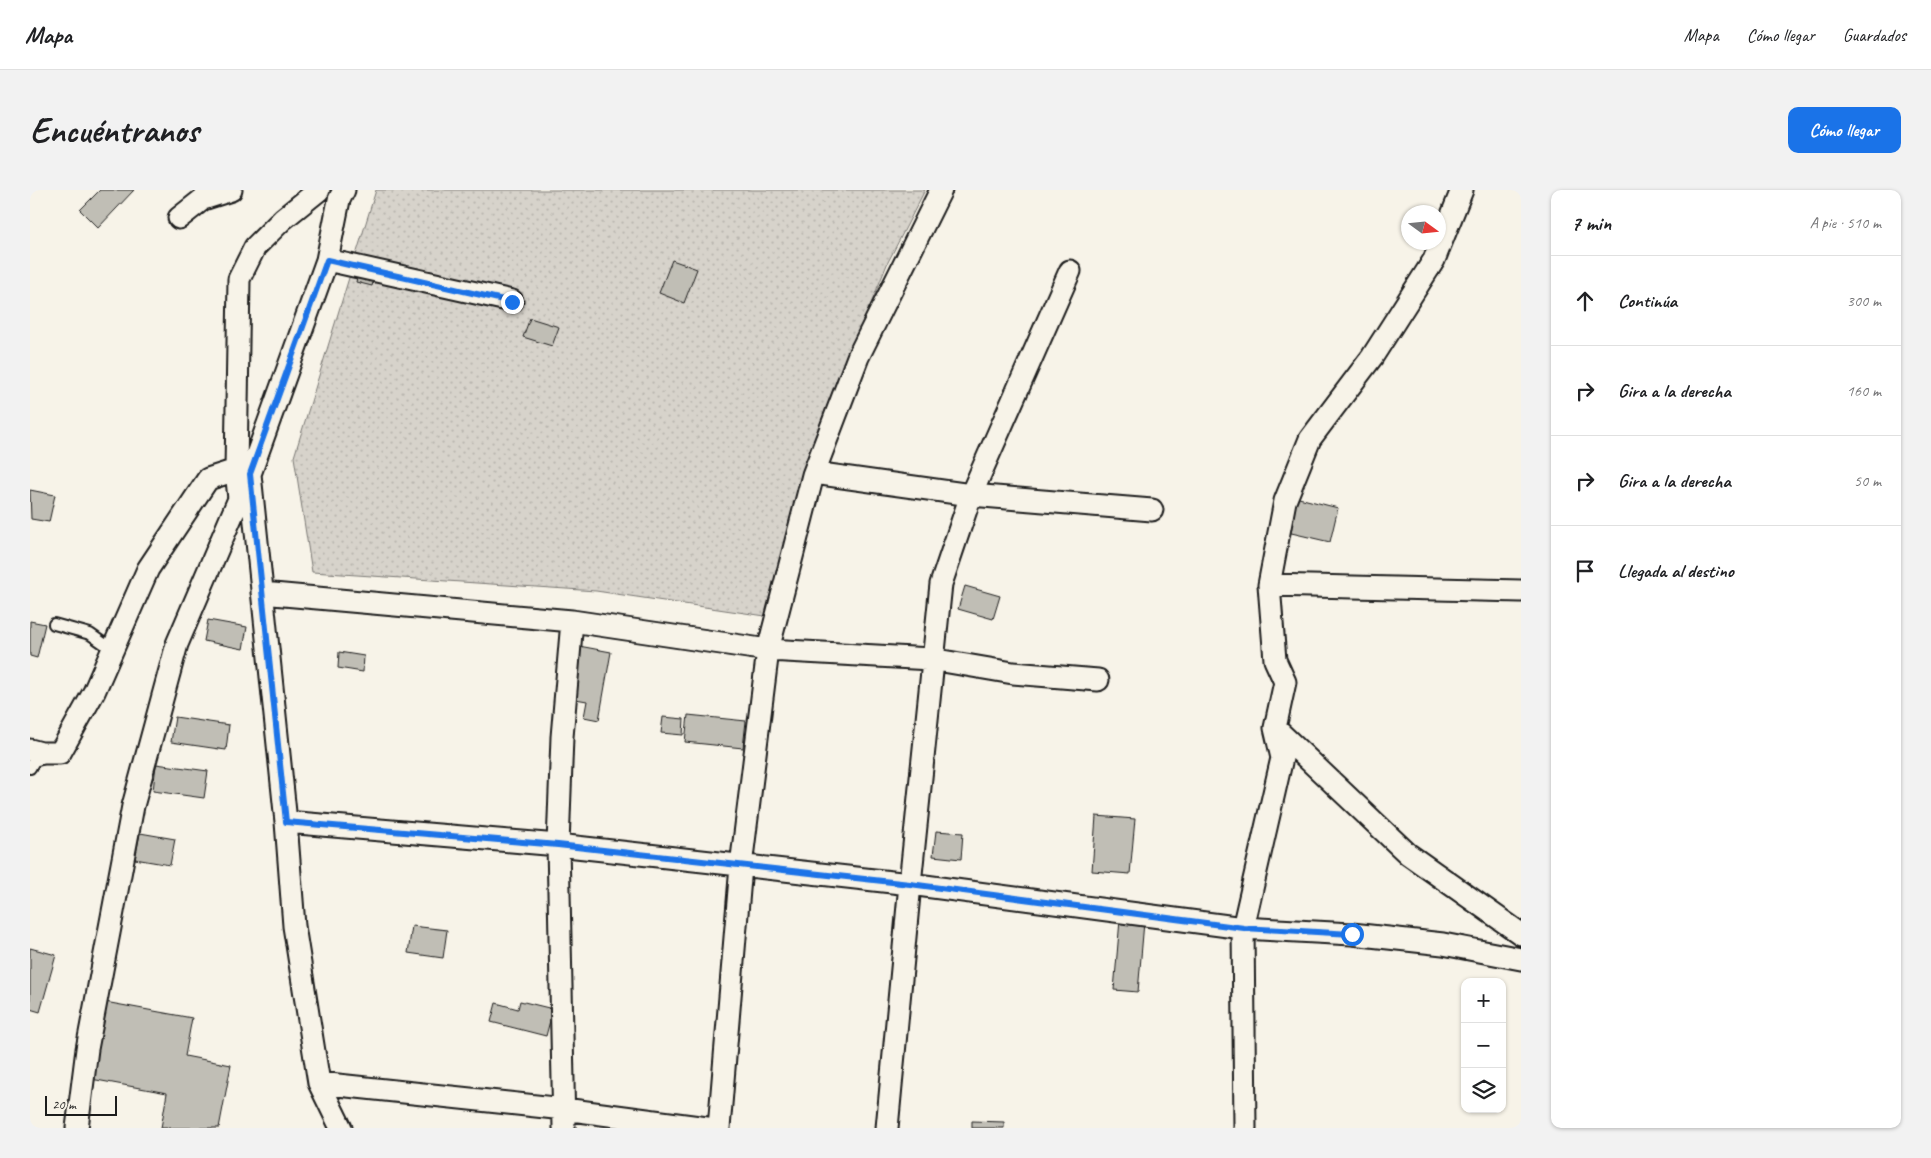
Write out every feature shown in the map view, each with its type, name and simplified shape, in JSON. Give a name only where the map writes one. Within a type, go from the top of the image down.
[{"type":"street","points":[[179,218],[203,199],[231,190]]},
{"type":"street","points":[[318,190],[283,219],[255,247],[239,279],[243,472],[262,593],[286,822],[294,926],[319,1083],[341,1128]]},
{"type":"street","points":[[77,1128],[87,1049],[133,806],[177,644],[239,499],[243,472],[327,260],[339,200],[344,190]]},
{"type":"street","points":[[720,1128],[741,866],[768,650],[814,473],[858,357],[941,190]]},
{"type":"street","points":[[1245,1128],[1244,928],[1282,758],[1275,728],[1285,682],[1275,660],[1269,585],[1284,501],[1310,438],[1372,357],[1434,260],[1462,190]]},
{"type":"street","points":[[327,260],[512,302]]},
{"type":"street","points":[[887,1128],[932,659],[941,584],[970,495],[1070,271]]},
{"type":"street","points":[[30,750],[42,753],[60,753],[94,692],[148,569],[208,479],[243,472]]},
{"type":"street","points":[[814,473],[970,495],[1152,510]]},
{"type":"street","points":[[1269,585],[1521,591]]},
{"type":"street","points":[[262,593],[572,621],[768,650],[932,659],[1013,673],[1098,680]]},
{"type":"street","points":[[564,1119],[558,845],[562,737],[572,621]]},
{"type":"street","points":[[1275,728],[1408,854],[1521,934]]},
{"type":"street","points":[[286,822],[558,845],[910,884],[1244,928],[1352,934],[1442,944],[1521,959]]},
{"type":"street","points":[[319,1083],[564,1119],[707,1128]]},
{"type":"lane","points":[[54,624],[90,634],[113,650]]},
{"type":"lane","points":[[30,768],[34,761],[60,753]]},
{"type":"shaded area","points":[[376,190],[925,190],[888,262],[804,467],[772,617],[596,591],[312,572],[294,457]]},
{"type":"building","points":[[100,190],[134,190],[98,228],[80,210]]},
{"type":"building","points":[[672,260],[697,269],[684,303],[659,293]]},
{"type":"building","points":[[359,270],[375,274],[372,286],[356,282]]},
{"type":"building","points":[[530,318],[559,327],[552,346],[523,337]]},
{"type":"building","points":[[30,490],[55,495],[49,522],[31,519]]},
{"type":"building","points":[[1295,497],[1338,508],[1330,542],[1287,532]]},
{"type":"building","points":[[965,586],[1000,596],[993,619],[958,609]]},
{"type":"building","points":[[208,620],[247,627],[243,649],[204,641]]},
{"type":"building","points":[[30,621],[45,624],[37,658],[30,656]]},
{"type":"building","points":[[579,646],[611,652],[599,720],[584,717],[587,701],[570,698]]},
{"type":"building","points":[[339,652],[364,656],[363,672],[338,668]]},
{"type":"building","points":[[688,715],[746,721],[743,748],[685,742]]},
{"type":"building","points":[[175,717],[229,725],[226,750],[171,742]]},
{"type":"building","points":[[663,717],[684,719],[683,735],[661,733]]},
{"type":"building","points":[[156,764],[208,771],[204,798],[153,791]]},
{"type":"building","points":[[1096,816],[1135,819],[1130,874],[1092,871]]},
{"type":"building","points":[[936,831],[963,833],[961,859],[933,856]]},
{"type":"building","points":[[140,833],[175,839],[170,865],[135,859]]},
{"type":"building","points":[[1120,920],[1144,922],[1138,992],[1114,990]]},
{"type":"building","points":[[412,926],[447,930],[443,958],[408,953]]},
{"type":"building","points":[[30,948],[56,955],[40,1012],[30,1009]]},
{"type":"building","points":[[520,1001],[553,1009],[546,1036],[491,1022],[496,1003],[518,1009]]},
{"type":"building","points":[[105,1002],[192,1018],[185,1056],[231,1065],[219,1128],[161,1128],[167,1093],[91,1079]]},
{"type":"building","points":[[972,1121],[1004,1122],[1004,1128],[972,1128]]},
{"type":"route","points":[[512,302],[327,260],[250,474],[286,822],[558,845],[910,884],[1244,928],[1352,934]]}]
